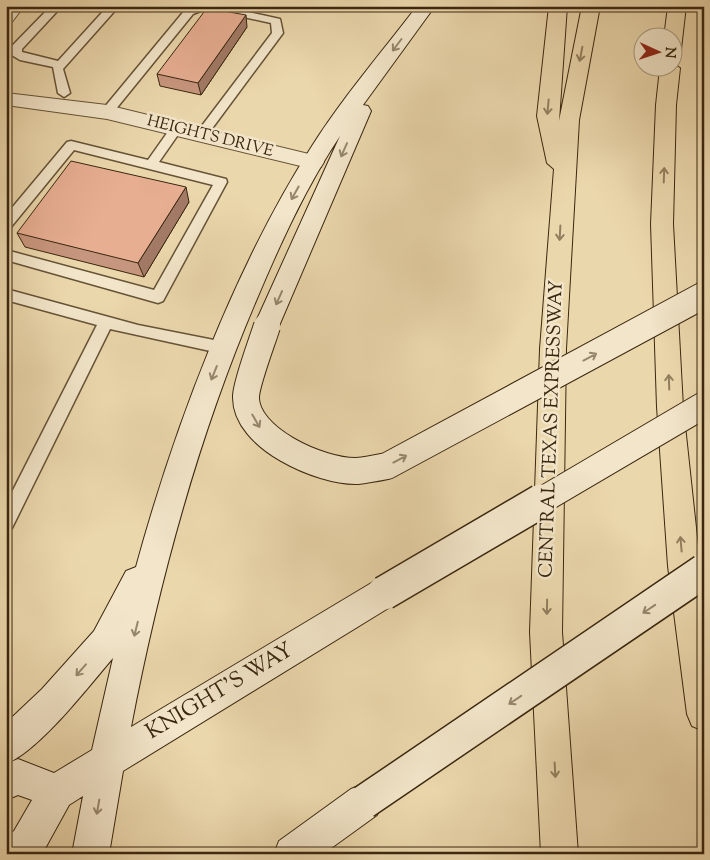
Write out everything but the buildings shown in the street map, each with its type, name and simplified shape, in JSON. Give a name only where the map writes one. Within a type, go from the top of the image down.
[{"type":"highway","points":[[558,6],[547,116],[562,184]]},
{"type":"highway","name":"CENTRAL TEXAS EXPRESSWAY","points":[[560,854],[546,632],[553,349],[562,184],[569,120],[592,6]]},
{"type":"highway","points":[[675,28],[678,6]]},
{"type":"highway","points":[[669,78],[666,105],[662,224],[670,406],[683,566],[704,714]]},
{"type":"main road","points":[[6,18],[15,6]]},
{"type":"main road","points":[[90,854],[106,761],[131,647],[159,538],[186,445],[224,348],[285,212],[313,162],[330,135],[426,6]]},
{"type":"main road","points":[[376,72],[267,326],[246,396],[254,423],[275,444],[323,466],[356,471],[388,466],[704,295]]},
{"type":"main road","points":[[6,82],[81,97],[107,112]]},
{"type":"main road","points":[[6,99],[107,112]]},
{"type":"main road","name":"HEIGHTS DRIVE","points":[[107,112],[313,162]]},
{"type":"main road","name":"KNIGHT'S WAY","points":[[12,854],[27,844],[56,792],[384,592],[704,405]]},
{"type":"main road","points":[[6,747],[54,701],[106,642],[159,538]]},
{"type":"main road","points":[[292,854],[364,802],[704,571]]},
{"type":"main road","points":[[6,782],[18,777],[56,792]]},
{"type":"lane","points":[[57,6],[16,48],[16,54],[58,67]]},
{"type":"lane","points":[[58,67],[114,6]]},
{"type":"lane","points":[[107,112],[189,12],[204,6],[276,21],[278,33],[201,135]]},
{"type":"lane","points":[[58,67],[64,93]]},
{"type":"lane","points":[[151,164],[176,129]]},
{"type":"lane","points":[[6,224],[71,145],[221,182],[158,297],[6,255]]},
{"type":"lane","points":[[6,294],[138,331],[224,348]]},
{"type":"lane","points":[[6,522],[106,322]]}]
